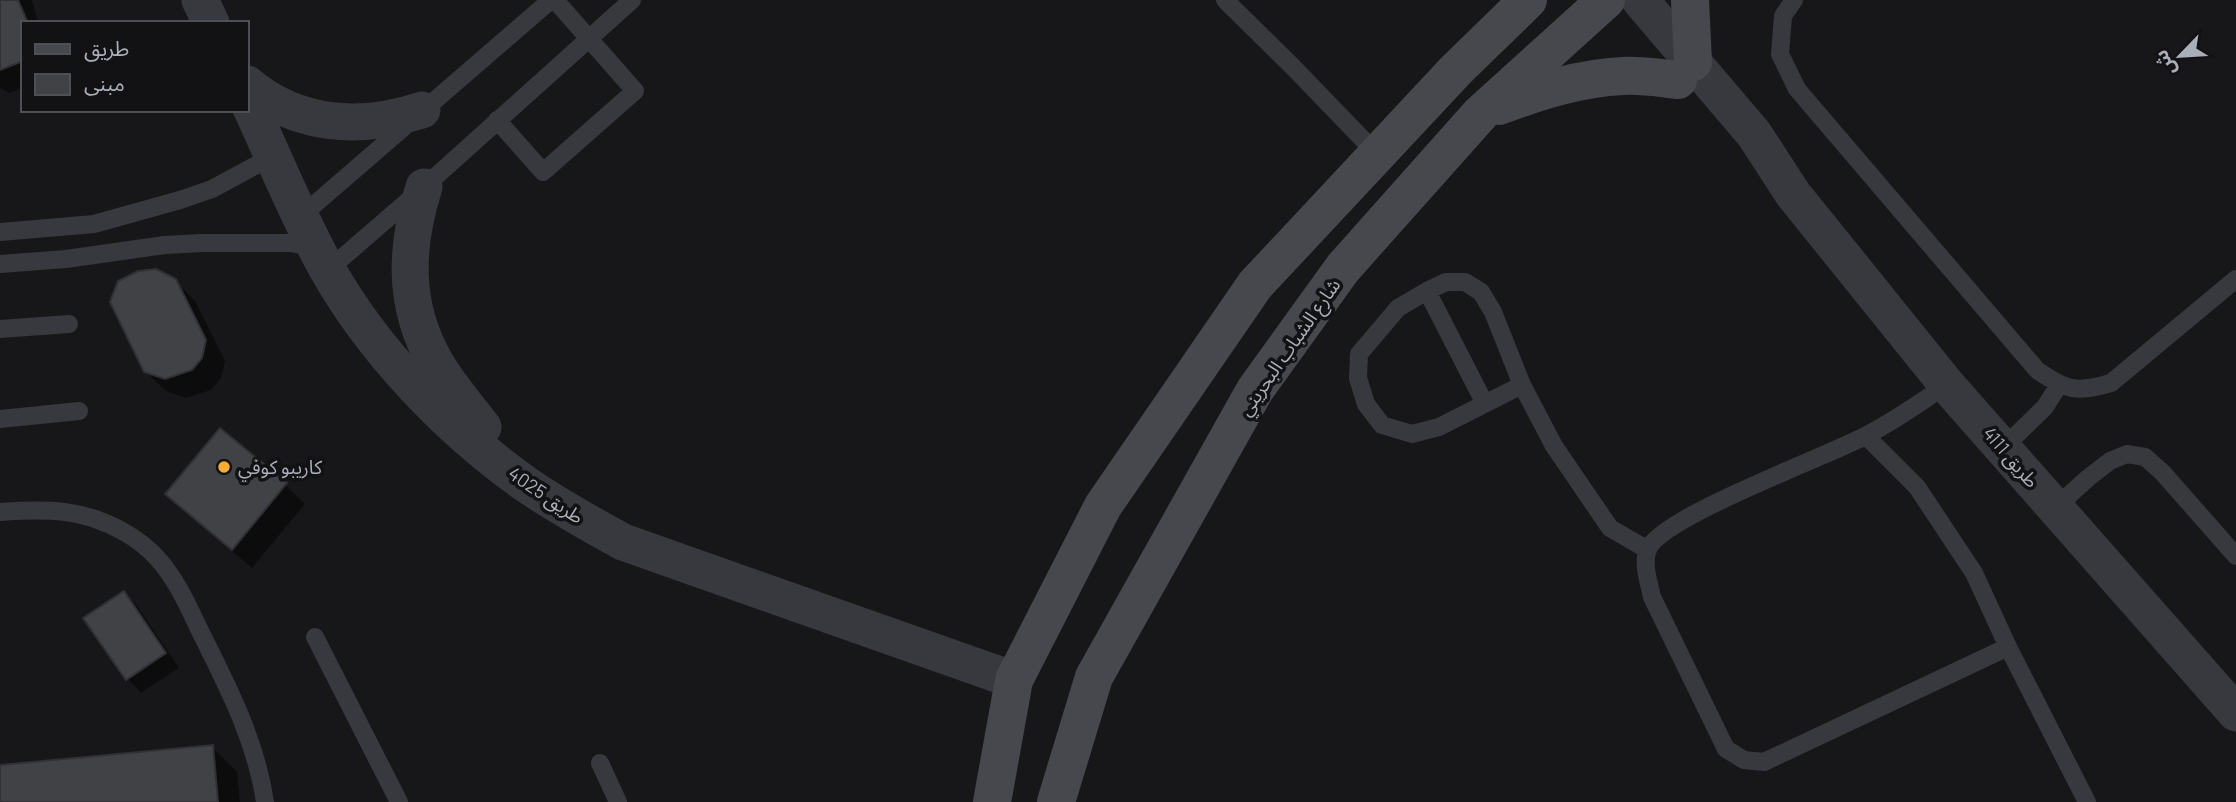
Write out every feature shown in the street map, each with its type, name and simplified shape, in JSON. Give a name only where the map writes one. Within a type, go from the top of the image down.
[{"type":"street","points":[[200,0],[210,21]]},
{"type":"street","points":[[992,802],[1014,680],[1103,506],[1255,285],[1456,70],[1528,0]]},
{"type":"street","name":"طريق 4111","points":[[1606,0],[1754,134],[1793,194],[1947,385],[2236,713]]},
{"type":"street","name":"شارع الشباب البحريني","points":[[1056,802],[1094,677],[1255,390],[1343,268],[1481,113],[1606,0]]},
{"type":"street","name":"طريق 4111","points":[[1640,0],[1686,71]]},
{"type":"street","points":[[1481,113],[1543,89],[1589,80],[1686,71],[1690,0]]},
{"type":"street","points":[[248,85],[276,103],[324,120],[374,122],[399,118],[422,110]]},
{"type":"street","name":"طريق 4025","points":[[248,101],[315,245],[369,331],[415,387],[468,439],[526,484],[573,515],[623,542],[1014,680]]},
{"type":"street","points":[[424,187],[414,218],[409,250],[410,283],[416,315],[427,346],[443,375],[526,484]]},
{"type":"lane","points":[[315,245],[422,110],[553,0],[635,91],[543,172],[497,120]]},
{"type":"lane","points":[[0,264],[201,243],[315,245],[424,187],[632,0]]},
{"type":"lane","points":[[1225,0],[1377,155]]},
{"type":"lane","points":[[1794,0],[1783,16],[1780,54],[1797,89],[2037,370],[2059,385],[2086,390],[2111,383],[2236,279]]},
{"type":"lane","points":[[0,232],[94,223],[180,201],[244,174],[273,156]]},
{"type":"lane","points":[[1522,385],[1439,427],[1412,434],[1382,425],[1366,404],[1358,378],[1359,354],[1398,308],[1427,291],[1446,282],[1465,282],[1481,292],[1493,312],[1522,385],[1553,446],[1610,528],[1648,550]]},
{"type":"lane","points":[[1427,291],[1485,404]]},
{"type":"lane","points":[[0,329],[69,324]]},
{"type":"lane","points":[[1947,385],[1866,436],[1687,517],[1658,536],[1648,550],[1646,569],[1652,597],[1726,749],[1744,760],[1764,762],[2008,647]]},
{"type":"lane","points":[[2003,448],[2045,407],[2059,385]]},
{"type":"lane","points":[[0,419],[79,411]]},
{"type":"lane","points":[[1866,436],[1917,487],[1974,573],[2008,647],[2087,802]]},
{"type":"lane","points":[[2056,508],[2110,461],[2127,454],[2146,457],[2162,471],[2236,556]]},
{"type":"lane","points":[[0,512],[47,509],[88,515],[126,533],[158,559],[181,593],[235,700],[252,747],[265,802]]},
{"type":"lane","points":[[315,637],[398,802]]},
{"type":"lane","points":[[600,763],[618,802]]},
{"type":"building","points":[[0,0],[18,0],[27,21],[21,21],[21,62],[0,70]]},
{"type":"building","points":[[156,269],[176,279],[206,340],[202,358],[192,370],[165,379],[144,372],[110,302],[118,281],[138,271]]},
{"type":"building","points":[[220,428],[287,483],[232,550],[165,494]]},
{"type":"building","points":[[124,591],[166,653],[126,680],[83,618]]},
{"type":"building","points":[[213,745],[218,802],[0,802],[0,765]]},
{"type":"place","name":"كاريبو كوفي","points":[[224,467]]}]
